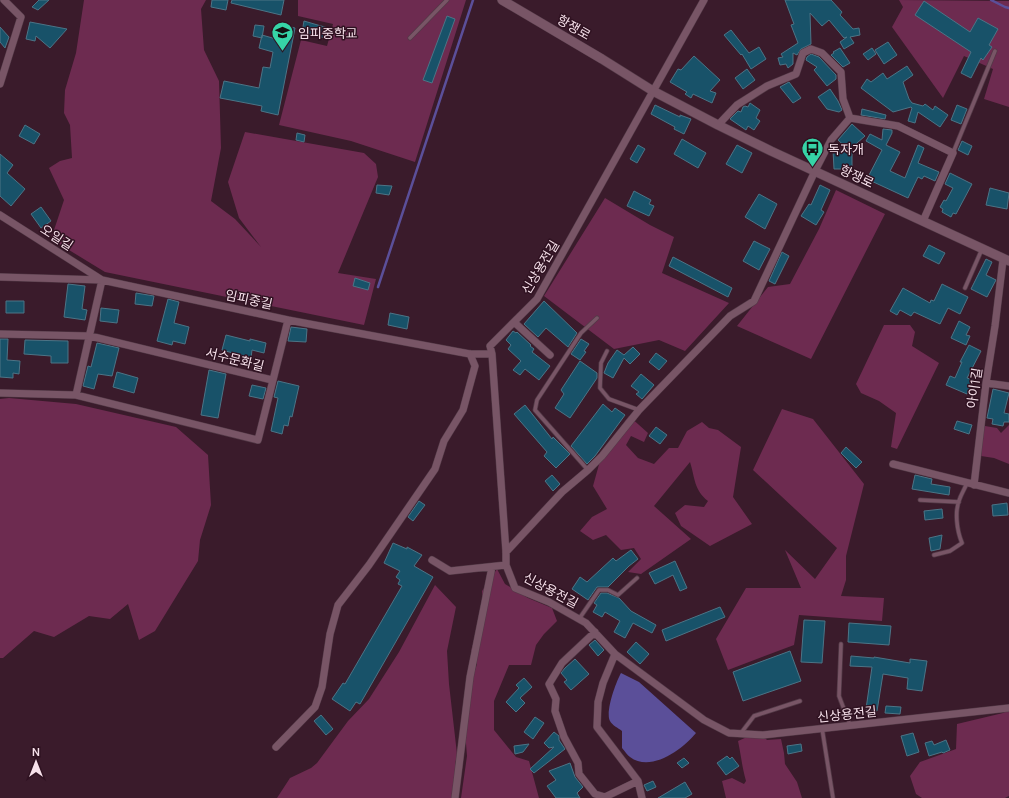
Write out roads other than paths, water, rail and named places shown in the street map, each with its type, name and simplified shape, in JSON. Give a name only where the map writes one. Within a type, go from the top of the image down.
[{"type":"street","points":[[0,84],[21,17],[4,0]]},
{"type":"street","name":"항쟁로","points":[[502,0],[653,90],[770,151],[1006,261]]},
{"type":"street","points":[[653,90],[704,0]]},
{"type":"street","points":[[718,124],[737,105],[767,86],[796,74],[803,53],[811,49],[822,53],[841,72],[843,99],[850,118]]},
{"type":"street","name":"신상용전길","points":[[653,90],[537,299],[490,346],[492,354],[506,565],[515,588],[549,602],[586,623],[615,654],[704,720],[730,733],[763,735],[1009,708]]},
{"type":"street","points":[[850,118],[898,126],[953,153],[923,221]]},
{"type":"street","points":[[506,552],[562,492],[602,456],[639,410],[730,316],[754,301],[831,140],[850,118]]},
{"type":"street","name":"오일길","points":[[0,215],[102,280]]},
{"type":"street","name":"아이1길","points":[[971,484],[1006,261]]},
{"type":"street","name":"임피중길","points":[[0,277],[102,280],[288,320],[470,354],[492,354]]},
{"type":"street","points":[[76,395],[102,280]]},
{"type":"street","points":[[272,380],[288,320]]},
{"type":"street","points":[[514,322],[550,355]]},
{"type":"street","name":"서수문화길","points":[[0,334],[90,336],[272,380],[258,440],[76,395],[0,393]]},
{"type":"street","points":[[276,747],[315,707],[322,687],[330,634],[338,605],[369,565],[435,469],[444,441],[463,410],[475,366],[470,354]]},
{"type":"street","points":[[986,383],[1009,386]]},
{"type":"street","points":[[893,464],[1009,493]]},
{"type":"street","points":[[432,560],[450,571],[506,565]]},
{"type":"street","points":[[455,798],[470,677],[492,567]]},
{"type":"street","points":[[595,632],[562,663],[549,684],[556,698],[555,711],[564,737],[578,763],[579,774],[595,794],[605,798],[638,781]]},
{"type":"street","points":[[615,654],[603,683],[598,702],[597,727],[638,781],[642,798]]},
{"type":"lane","points":[[410,38],[447,0]]},
{"type":"lane","points":[[953,153],[995,51]]},
{"type":"lane","points":[[965,288],[982,249]]},
{"type":"lane","points":[[588,470],[535,410],[537,400],[581,333],[597,318]]},
{"type":"lane","points":[[607,351],[601,363],[600,388],[609,399],[639,410]]},
{"type":"lane","points":[[934,555],[950,551],[962,543],[958,534],[957,508],[959,502],[971,484]]},
{"type":"lane","points":[[920,500],[959,502]]},
{"type":"lane","points":[[579,619],[599,590],[608,590],[618,594],[636,578]]},
{"type":"lane","points":[[841,644],[839,696],[850,725]]},
{"type":"lane","points":[[740,734],[754,716],[800,701]]},
{"type":"lane","points":[[822,728],[833,798]]},
{"type":"waterway","points":[[378,287],[473,0]]},
{"type":"waterway","points":[[991,0],[1009,8]]},
{"type":"place","name":"임피중학교","points":[[283,52]]},
{"type":"place","name":"독자개","points":[[812,168]]}]
